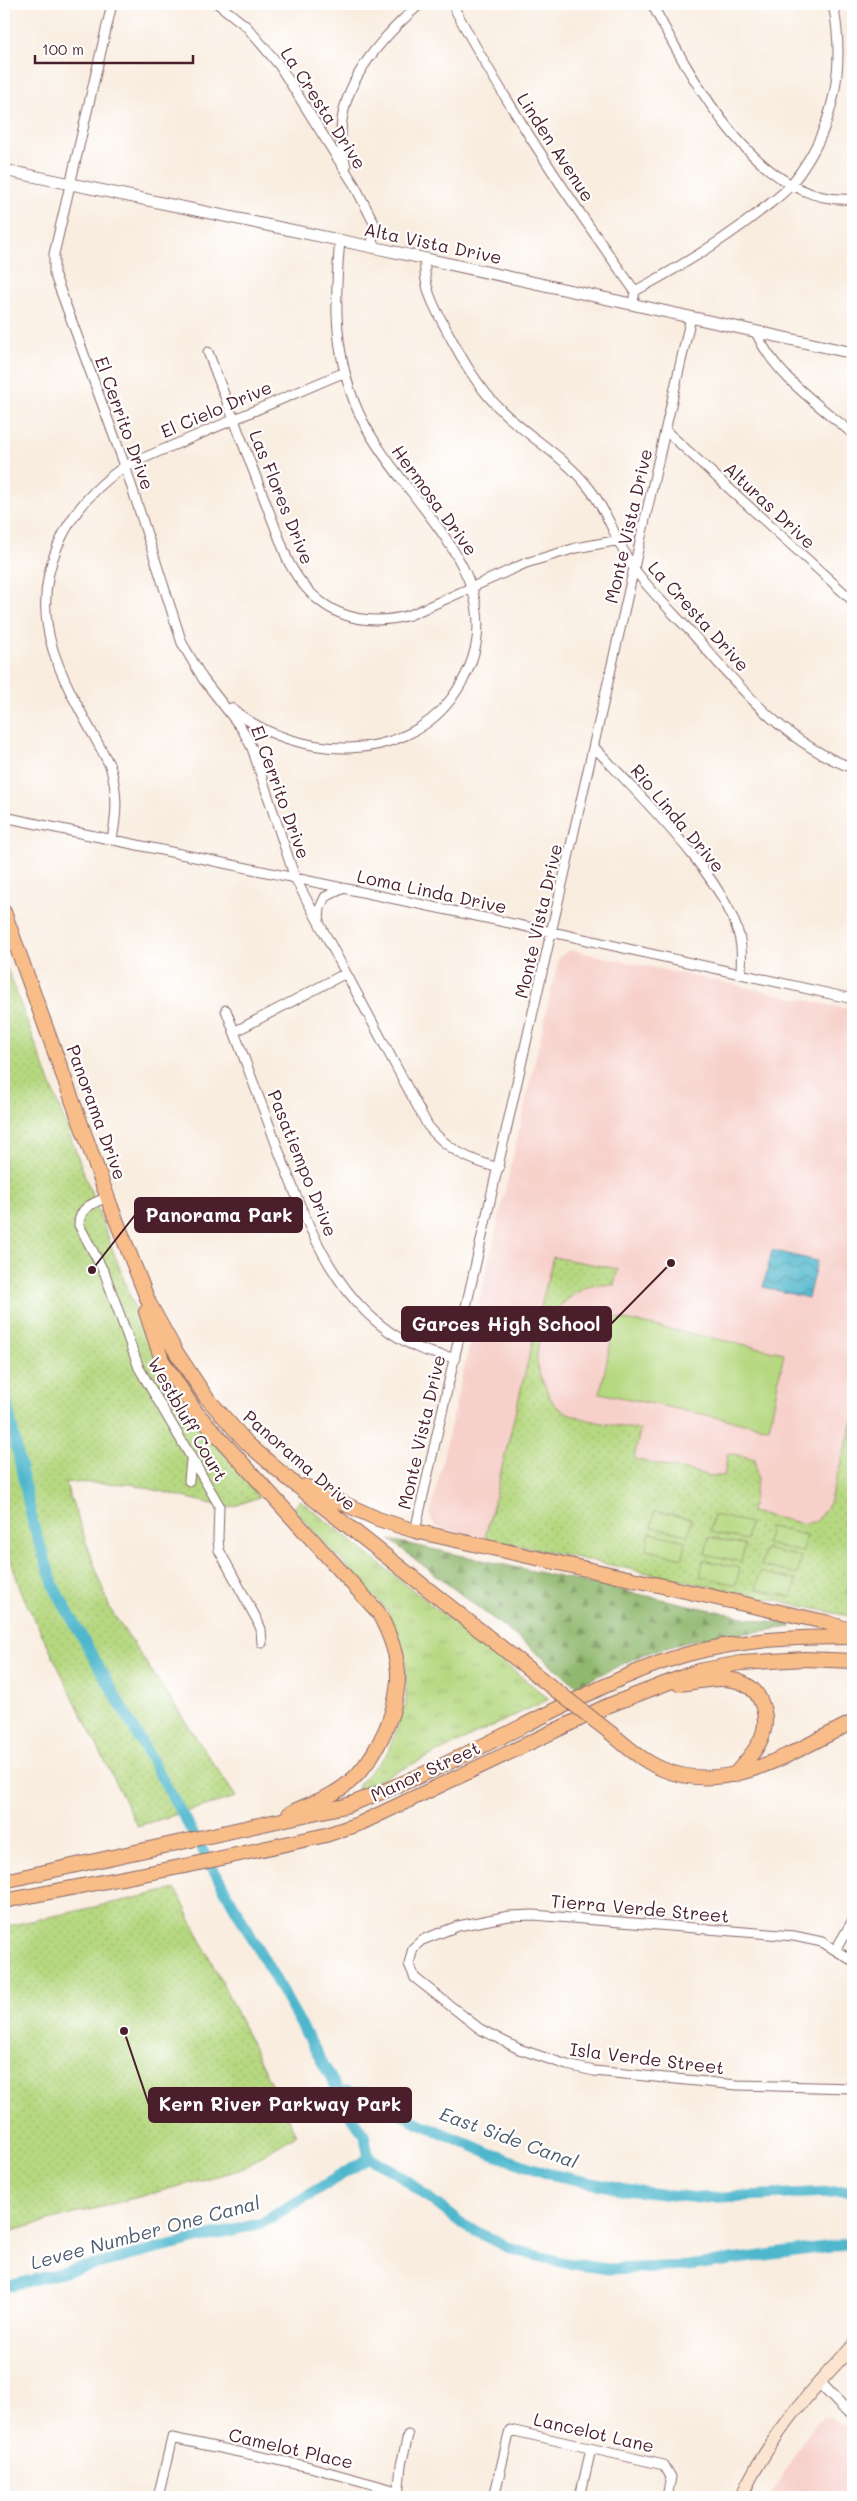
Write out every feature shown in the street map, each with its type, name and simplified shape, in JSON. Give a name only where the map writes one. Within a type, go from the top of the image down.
[{"type":"main road","name":"Panorama Drive","points":[[4,912],[109,1202],[149,1303],[176,1352],[206,1397],[248,1444],[286,1477],[549,1685],[646,1760],[662,1769],[697,1778],[733,1775],[755,1768],[853,1722]]},
{"type":"main road","points":[[109,1202],[162,1360],[168,1371],[196,1412],[378,1612],[391,1641],[398,1679],[394,1702],[389,1719],[362,1770],[335,1793],[299,1808],[278,1821]]},
{"type":"main road","points":[[286,1477],[378,1519],[415,1530],[815,1620],[853,1631]]},
{"type":"main road","name":"Manor Street","points":[[4,1881],[345,1806],[394,1788],[611,1682],[687,1654],[726,1646],[773,1640],[853,1637]]},
{"type":"main road","name":"Manor Street","points":[[4,1901],[190,1865],[326,1835],[361,1823],[606,1706],[698,1671],[741,1663],[805,1659],[853,1662]]},
{"type":"main road","points":[[652,1688],[721,1679],[735,1680],[751,1688],[759,1698],[765,1712],[764,1736],[754,1751],[733,1775]]},
{"type":"main road","points":[[741,2497],[778,2434],[819,2382],[853,2346]]},
{"type":"street","name":"El Cerrito Drive","points":[[112,4],[54,254],[54,274],[124,466],[182,642],[203,679],[220,697],[252,748],[295,878],[428,1126],[438,1139],[464,1157],[499,1168]]},
{"type":"street","name":"La Cresta Drive","points":[[218,4],[246,26],[279,65],[355,186],[374,223],[372,247]]},
{"type":"street","points":[[355,186],[346,166],[340,142],[344,109],[358,74],[369,56],[396,25],[420,4]]},
{"type":"street","name":"Linden Avenue","points":[[452,4],[505,97],[546,163],[634,291]]},
{"type":"street","points":[[652,4],[714,112],[748,150],[792,184],[812,193],[830,198],[853,199]]},
{"type":"street","points":[[632,304],[634,291],[708,250],[752,218],[792,184],[820,140],[834,98],[839,46],[833,4]]},
{"type":"street","name":"Alta Vista Drive","points":[[4,170],[372,247],[853,353]]},
{"type":"street","name":"Hermosa Drive","points":[[220,697],[250,722],[268,732],[308,745],[351,748],[378,744],[404,736],[426,723],[447,704],[467,673],[477,637],[478,620],[472,587],[454,550],[384,457],[368,432],[344,372],[336,321],[335,292],[340,241]]},
{"type":"street","name":"La Cresta Drive","points":[[425,260],[424,275],[430,299],[472,375],[501,411],[556,453],[575,472],[603,509],[635,570],[761,710],[780,727],[817,753],[853,768]]},
{"type":"street","name":"Monte Vista Drive","points":[[415,1530],[499,1168],[691,318]]},
{"type":"street","points":[[756,332],[762,346],[785,377],[853,434]]},
{"type":"street","name":"Las Flores Drive","points":[[208,352],[288,561],[306,590],[318,601],[346,616],[364,620],[386,620],[410,616],[548,555],[620,540]]},
{"type":"street","name":"El Cielo Drive","points":[[112,840],[117,814],[115,782],[110,766],[60,667],[48,627],[46,605],[52,564],[68,524],[94,491],[124,466],[344,372]]},
{"type":"street","name":"Alturas Drive","points":[[666,431],[853,601]]},
{"type":"street","name":"Rio Linda Drive","points":[[594,747],[689,851],[716,888],[729,913],[741,946],[741,974]]},
{"type":"street","name":"Loma Linda Drive","points":[[4,817],[552,932],[853,999]]},
{"type":"street","points":[[319,924],[320,908],[325,897],[345,889]]},
{"type":"street","points":[[234,1032],[346,974]]},
{"type":"street","name":"Pasatiempo Drive","points":[[226,1010],[304,1216],[329,1264],[361,1306],[390,1332],[413,1346],[455,1358]]},
{"type":"street","name":"Westbluff Court","points":[[109,1202],[87,1206],[82,1212],[79,1225],[105,1274],[139,1368],[219,1505],[219,1550],[259,1623],[262,1643]]},
{"type":"street","points":[[188,1481],[191,1460]]},
{"type":"street","name":"Tierra Verde Street","points":[[422,1940],[458,1926],[485,1919],[532,1915],[794,1936],[822,1942],[853,1961]]},
{"type":"street","points":[[836,1949],[853,1920]]},
{"type":"street","name":"Isla Verde Street","points":[[422,1940],[410,1955],[409,1964],[415,1978],[461,2015],[497,2039],[566,2065],[594,2071],[722,2084],[853,2088]]},
{"type":"street","points":[[819,2382],[842,2406],[853,2413]]},
{"type":"street","name":"Lancelot Lane","points":[[494,2497],[510,2430],[664,2465],[671,2477],[667,2497]]},
{"type":"street","points":[[397,2497],[401,2465],[408,2435]]},
{"type":"street","name":"Camelot Place","points":[[158,2497],[172,2438],[310,2467],[390,2489],[394,2491],[397,2497]]},
{"type":"street","points":[[580,2497],[591,2449]]},
{"type":"shaded area","points":[[570,950],[853,1010],[853,1617],[435,1527],[430,1515],[559,957]]},
{"type":"shaded area","points":[[823,2416],[830,2417],[853,2432],[853,2497],[770,2497],[807,2434]]},
{"type":"green space","points":[[4,960],[136,1312],[159,1366],[177,1398],[259,1497],[229,1508],[130,1484],[65,1482],[110,1609],[236,1797],[137,1826],[21,1592],[4,1537]]},
{"type":"green space","points":[[553,1257],[618,1269],[614,1285],[587,1287],[562,1305],[544,1329],[539,1342],[537,1357],[539,1371],[556,1406],[585,1419],[640,1430],[634,1459],[712,1476],[724,1476],[728,1453],[755,1459],[757,1478],[751,1512],[804,1524],[817,1521],[829,1503],[853,1422],[853,1617],[485,1538]]},
{"type":"green space","points":[[616,1318],[784,1353],[769,1428],[600,1393]]},
{"type":"green space","points":[[300,1500],[549,1699],[356,1791],[361,1781],[387,1754],[406,1705],[406,1661],[387,1610],[294,1509]]},
{"type":"green space","points":[[655,1511],[692,1519],[688,1535],[651,1527]]},
{"type":"green space","points":[[714,1515],[750,1523],[746,1540],[710,1532]]},
{"type":"green space","points":[[770,1527],[806,1535],[803,1552],[766,1544]]},
{"type":"green space","points":[[650,1533],[686,1541],[683,1558],[646,1550]]},
{"type":"green space","points":[[709,1537],[745,1545],[741,1562],[705,1554]]},
{"type":"green space","points":[[390,1540],[762,1621],[791,1625],[791,1627],[695,1640],[644,1654],[576,1686],[530,1647]]},
{"type":"green space","points":[[765,1549],[801,1557],[798,1574],[761,1566]]},
{"type":"green space","points":[[703,1560],[740,1568],[736,1585],[700,1576]]},
{"type":"green space","points":[[853,1563],[853,1595],[846,1594]]},
{"type":"green space","points":[[760,1572],[796,1580],[793,1597],[756,1589]]},
{"type":"green space","points":[[176,1889],[296,2135],[239,2170],[4,2233],[4,1927]]},
{"type":"water","points":[[772,1250],[817,1261],[808,1298],[763,1287]]},
{"type":"waterway","points":[[4,1390],[33,1524],[55,1589],[339,2092],[343,2105],[364,2134],[369,2158]]},
{"type":"waterway","name":"East Side Canal","points":[[339,2092],[365,2093],[412,2120],[487,2152],[549,2174],[625,2190],[699,2198],[853,2191]]},
{"type":"waterway","points":[[369,2158],[394,2171],[465,2226],[511,2249],[565,2263],[609,2269],[688,2266],[853,2243]]},
{"type":"waterway","name":"Levee Number One Canal","points":[[4,2287],[262,2223],[369,2158]]},
{"type":"place","name":"Garces High School","points":[[671,1263]]},
{"type":"place","name":"Panorama Park","points":[[92,1270]]},
{"type":"place","name":"Kern River Parkway Park","points":[[124,2031]]}]
